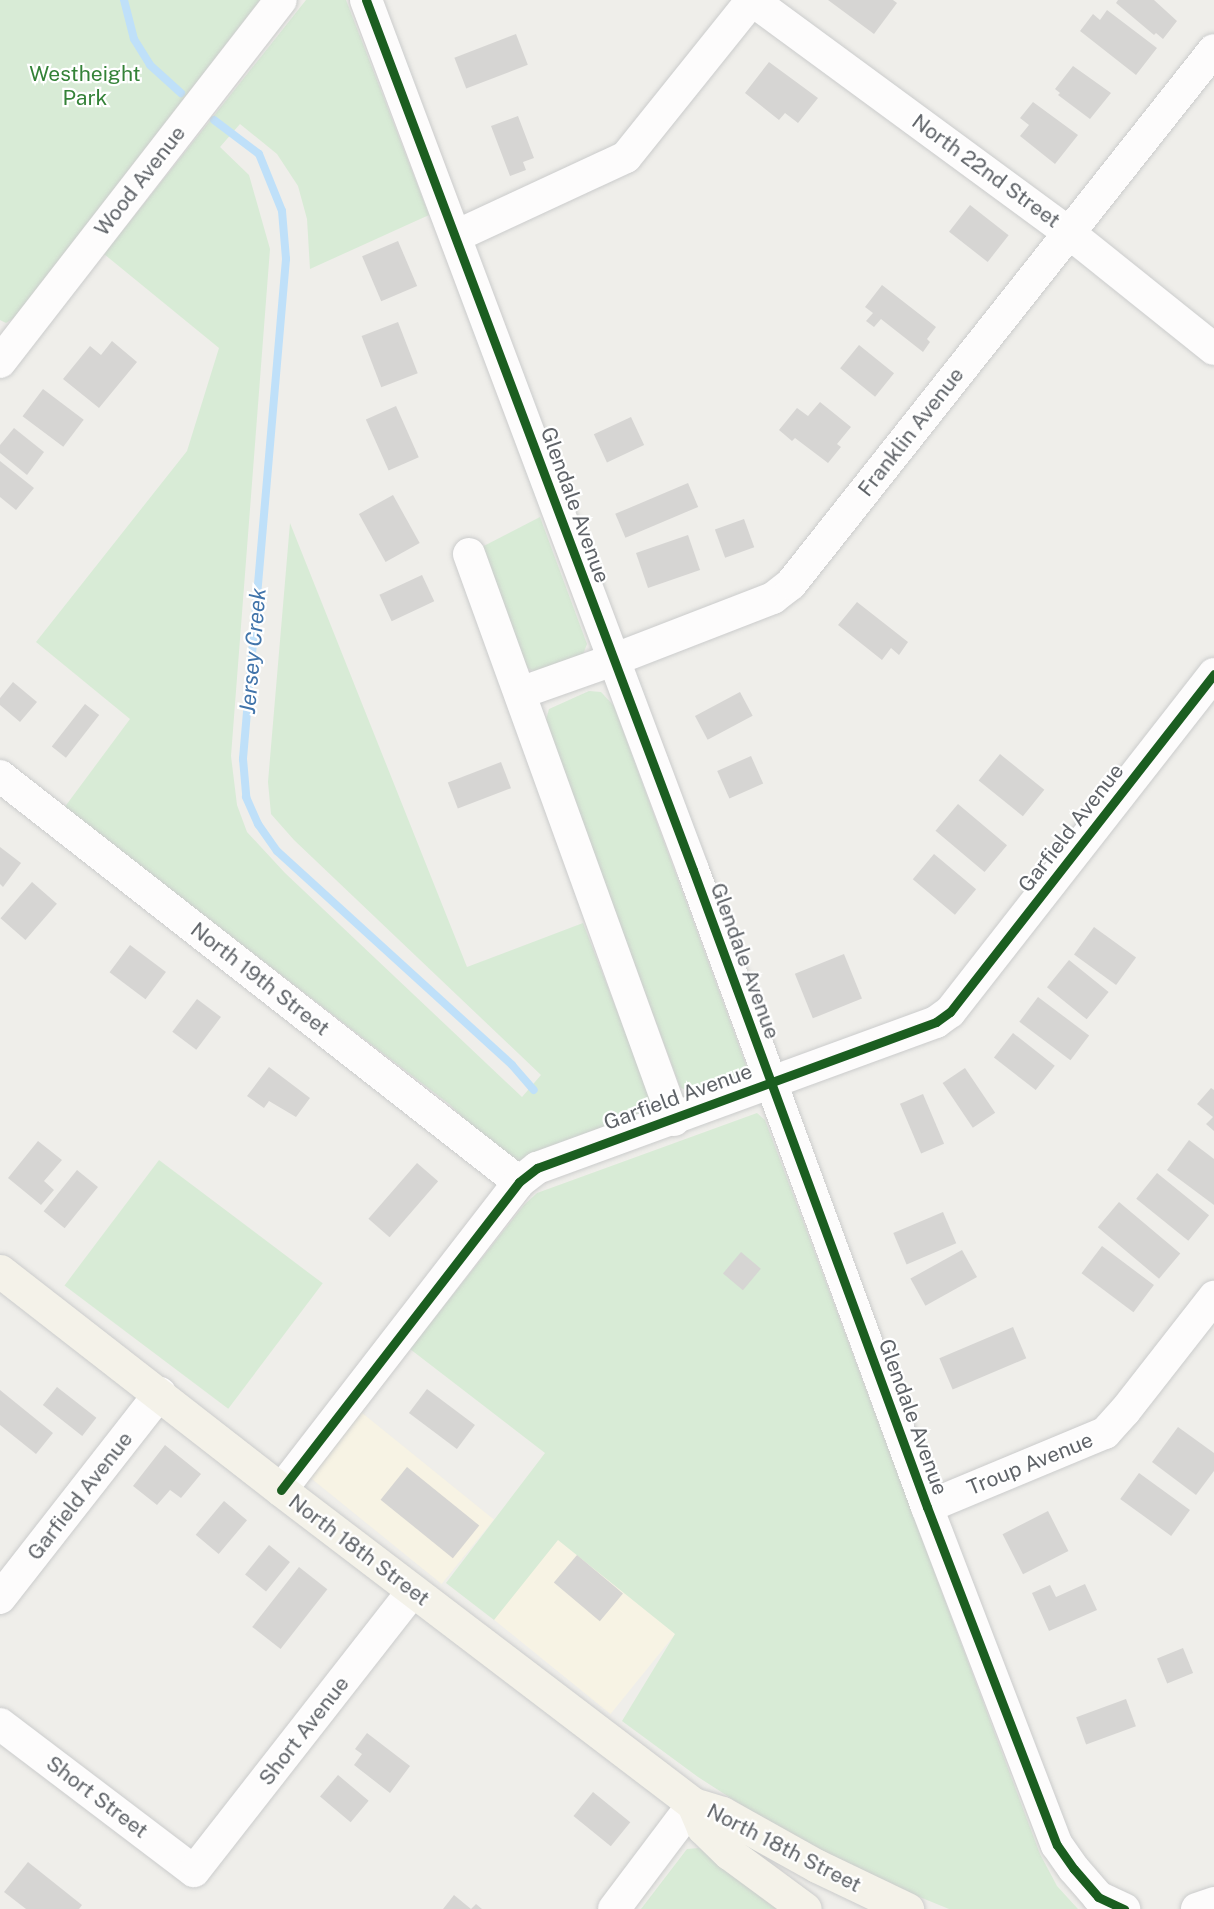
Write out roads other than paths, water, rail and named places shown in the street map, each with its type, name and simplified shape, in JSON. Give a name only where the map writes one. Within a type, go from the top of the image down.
[{"type":"main road","name":"North 18th Street","points":[[0,1271],[160,1393],[281,1490],[693,1804],[722,1812],[817,1866],[908,1909]]},
{"type":"main road","name":"North 18th Street","points":[[693,1804],[703,1828],[729,1853],[805,1909]]},
{"type":"street","name":"Wood Avenue","points":[[1,360],[281,0]]},
{"type":"street","name":"Glendale Avenue","points":[[366,0],[456,236],[927,1506],[1057,1845],[1098,1897],[1124,1909]]},
{"type":"street","points":[[456,236],[626,157],[752,0]]},
{"type":"street","name":"North 22nd Street","points":[[752,0],[1068,232],[1214,349]]},
{"type":"street","name":"Franklin Avenue","points":[[520,693],[773,598],[791,584],[1214,50]]},
{"type":"street","points":[[469,554],[674,1120]]},
{"type":"street","name":"Garfield Avenue","points":[[281,1490],[519,1182],[537,1168],[674,1120],[770,1082],[936,1022],[950,1012],[1214,675]]},
{"type":"street","name":"North 19th Street","points":[[0,776],[519,1182]]},
{"type":"street","name":"Troup Avenue","points":[[927,1506],[1105,1433],[1125,1411],[1214,1297]]},
{"type":"street","name":"Garfield Avenue","points":[[0,1598],[160,1393]]},
{"type":"street","name":"Short Avenue","points":[[194,1871],[413,1591]]},
{"type":"street","name":"Short Street","points":[[0,1724],[194,1871]]},
{"type":"street","points":[[614,1909],[693,1804]]},
{"type":"street","points":[[1197,1909],[1214,1903]]},
{"type":"waterway","name":"Jersey Creek","points":[[124,0],[134,39],[150,65],[181,93]]},
{"type":"waterway","name":"Jersey Creek","points":[[214,120],[259,154],[282,211],[286,259],[243,759],[246,797],[258,824],[277,851],[512,1065],[534,1090]]},
{"type":"park label","name":"Westheight Park","points":[[85,86]]}]
